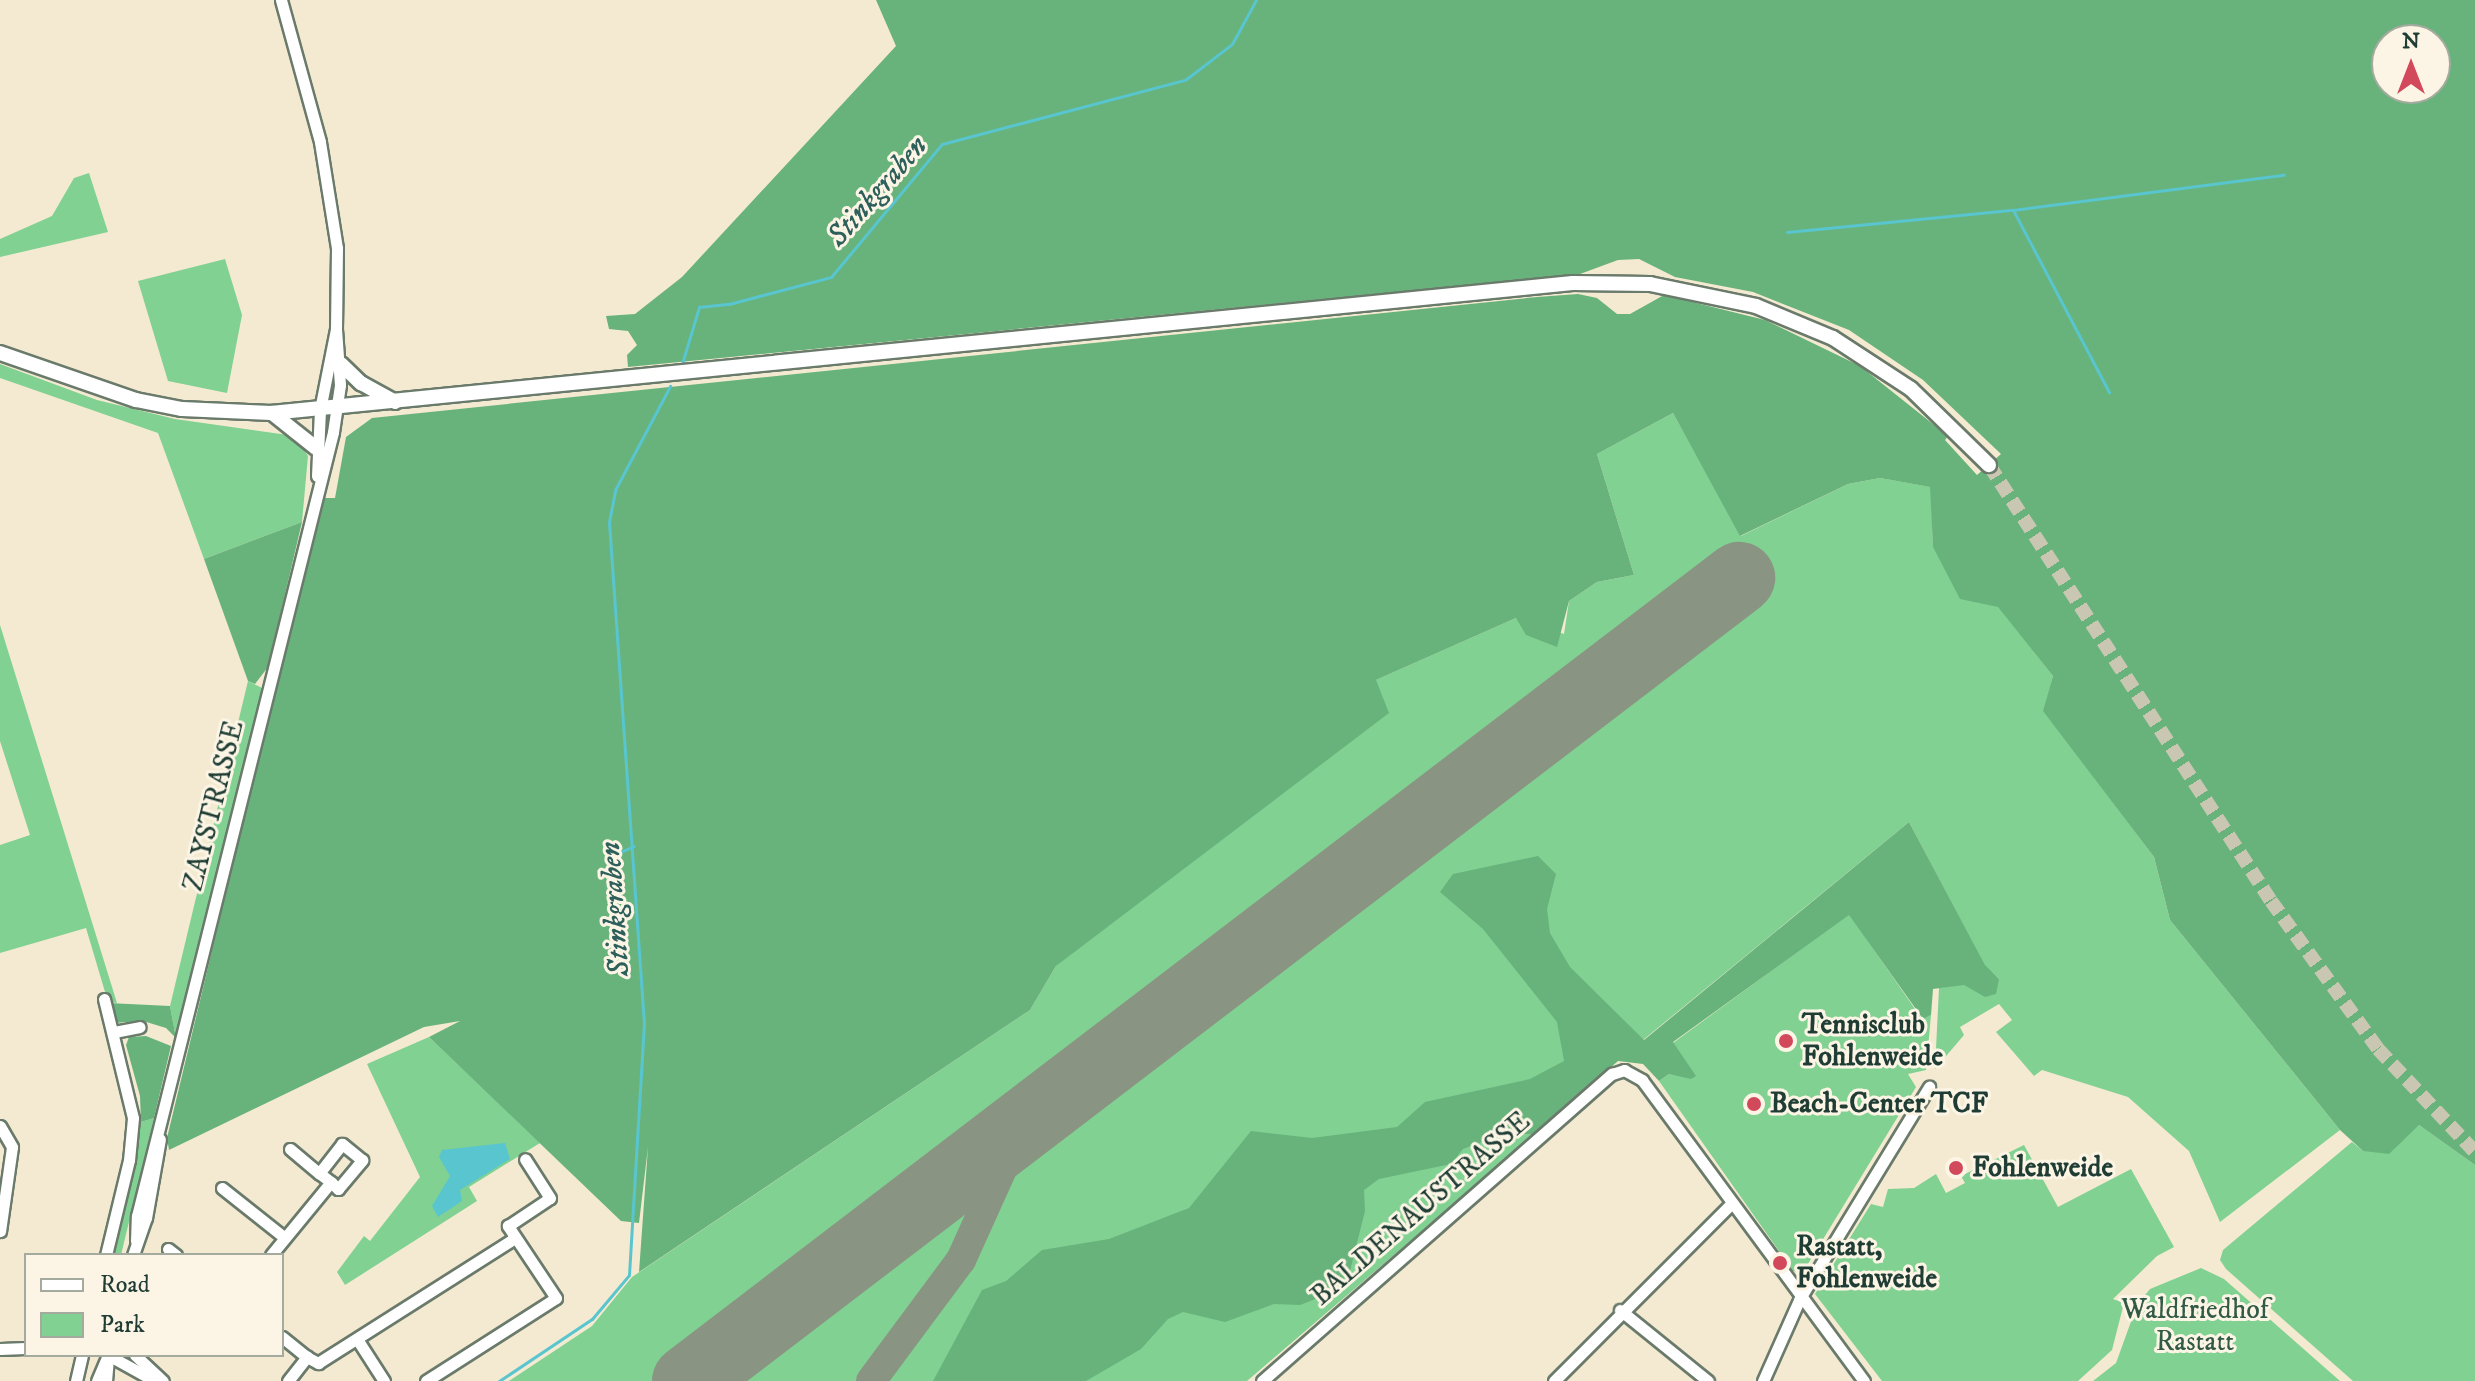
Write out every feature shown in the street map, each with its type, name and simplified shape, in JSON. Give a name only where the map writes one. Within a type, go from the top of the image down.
[{"type":"main road","points":[[0,353],[136,400],[182,409],[271,413],[1611,282],[1683,288],[1756,306],[1833,338],[1911,389],[1989,465]]},
{"type":"main road","points":[[341,364],[361,383],[395,402]]},
{"type":"main road","points":[[271,413],[316,448]]},
{"type":"street","points":[[281,0],[329,185],[337,248],[336,329]]},
{"type":"street","name":"ZAYSTRASSE","points":[[133,1253],[149,1205],[160,1139],[317,484],[338,408],[341,364],[336,329]]},
{"type":"street","name":"ZAYSTRASSE","points":[[317,484],[316,448],[320,410],[336,329]]},
{"type":"street","points":[[104,999],[131,1105],[133,1138],[106,1253]]},
{"type":"street","points":[[114,1032],[140,1027]]},
{"type":"street","name":"BALDENAUSTRASSE","points":[[1262,1381],[1612,1074],[1630,1071],[1642,1080],[1731,1204]]},
{"type":"street","points":[[1763,1381],[1799,1300],[1929,1087]]},
{"type":"street","points":[[0,1126],[12,1147],[0,1231]]},
{"type":"street","points":[[290,1149],[338,1189],[362,1160],[342,1144],[319,1173]]},
{"type":"street","points":[[426,1381],[556,1298],[508,1226],[550,1198],[525,1159]]},
{"type":"street","points":[[273,1253],[331,1182]]},
{"type":"street","points":[[222,1188],[285,1238]]},
{"type":"street","points":[[1554,1381],[1620,1310],[1731,1204],[1799,1300],[1864,1381]]},
{"type":"street","points":[[284,1339],[318,1363],[515,1238]]},
{"type":"street","points":[[1620,1310],[1708,1381]]},
{"type":"street","points":[[357,1339],[384,1381]]},
{"type":"street","points":[[0,1349],[24,1348]]},
{"type":"street","points":[[76,1381],[82,1357]]},
{"type":"street","points":[[97,1381],[107,1357]]},
{"type":"street","points":[[106,1381],[108,1357]]},
{"type":"street","points":[[112,1357],[155,1381]]},
{"type":"street","points":[[137,1357],[163,1381]]},
{"type":"street","points":[[288,1381],[307,1357]]},
{"type":"green space","points":[[876,0],[2475,0],[2475,1165],[2419,1125],[2389,1154],[2363,1151],[2340,1130],[2170,920],[2154,857],[2043,711],[2053,676],[1998,607],[1960,599],[1933,547],[1930,487],[1880,478],[1848,484],[1740,536],[1673,413],[1597,454],[1634,575],[1597,582],[1569,601],[1557,647],[1526,635],[1516,618],[1376,680],[1389,713],[1056,966],[1030,1010],[639,1272],[648,1147],[639,1223],[621,1221],[429,1037],[460,1021],[424,1027],[169,1150],[167,1138],[325,498],[335,498],[346,437],[372,418],[1537,297],[1578,294],[1597,298],[1617,314],[1630,314],[1664,295],[1765,320],[1860,366],[1948,436],[1945,440],[1977,475],[2001,454],[1923,380],[1849,330],[1753,292],[1675,277],[1639,259],[1618,260],[1580,274],[628,367],[627,355],[637,345],[628,331],[609,329],[606,316],[635,314],[682,277],[896,46]]},
{"type":"green space","points":[[89,173],[108,232],[0,257],[0,239],[52,216],[74,178]]},
{"type":"green space","points":[[225,259],[242,315],[227,393],[168,381],[138,281]]},
{"type":"green space","points":[[0,364],[97,400],[175,419],[295,436],[308,456],[302,522],[204,559],[158,433],[0,378]]},
{"type":"green space","points":[[1673,413],[1741,536],[1848,484],[1880,478],[1931,487],[1933,547],[1998,606],[2053,676],[2044,711],[2154,857],[2170,920],[2340,1130],[2220,1222],[2189,1151],[2128,1097],[2042,1070],[2034,1076],[1996,1032],[2012,1020],[1999,1004],[1960,1027],[1964,1035],[1935,1069],[1939,988],[1999,979],[1985,966],[1909,822],[1643,1040],[1508,1133],[1534,1135],[1247,1381],[509,1381],[592,1326],[632,1277],[1030,1010],[1056,966],[1376,680],[1516,618],[1564,634],[1569,601],[1597,582],[1634,575],[1597,454]]},
{"type":"green space","points":[[302,522],[268,667],[255,684],[248,681],[204,559]]},
{"type":"green space","points":[[0,625],[117,1003],[108,1002],[86,928],[0,953],[0,845],[30,835],[0,741]]},
{"type":"green space","points":[[248,681],[264,689],[176,1038],[170,1006]]},
{"type":"green space","points":[[1909,822],[1985,965],[1999,979],[1996,994],[1985,997],[1964,985],[1933,989],[1931,1015],[1923,1019],[1849,915],[1673,1042],[1696,1076],[1691,1079],[1669,1074],[1659,1081],[1643,1064],[1618,1061],[1534,1135],[1507,1133],[1463,1149],[1451,1164],[1379,1179],[1364,1190],[1365,1211],[1349,1275],[1318,1298],[1300,1305],[1274,1304],[1225,1322],[1183,1312],[1168,1319],[1141,1349],[1086,1381],[933,1381],[982,1290],[1006,1281],[1042,1250],[1109,1239],[1189,1208],[1251,1131],[1312,1138],[1397,1127],[1425,1102],[1530,1079],[1564,1061],[1557,1022],[1483,929],[1440,892],[1453,874],[1538,856],[1556,874],[1547,909],[1550,933],[1570,967],[1644,1040]]},
{"type":"green space","name":"Tennisclub Fohlenweide","points":[[1849,914],[1922,1019],[1931,1015],[1926,1070],[1908,1074],[1916,1087],[1803,1272],[1793,1271],[1659,1081],[1669,1074],[1695,1076],[1673,1043]]},
{"type":"green space","points":[[108,1003],[170,1006],[176,1038],[166,1028],[143,1021],[113,1023]]},
{"type":"green space","points":[[146,1036],[171,1046],[154,1118],[141,1122],[140,1096],[126,1045],[129,1037]]},
{"type":"green space","points":[[429,1037],[540,1143],[469,1187],[477,1201],[345,1285],[337,1272],[364,1236],[370,1241],[420,1177],[367,1064]]},
{"type":"green space","points":[[154,1118],[121,1253],[112,1253],[141,1122]]},
{"type":"green space","points":[[2419,1125],[2475,1165],[2475,1381],[2353,1381],[2226,1269],[2220,1260],[2223,1250],[2352,1142],[2363,1151]]},
{"type":"green space","points":[[2024,1145],[2058,1207],[2131,1169],[2174,1247],[2157,1256],[2113,1299],[2124,1303],[2112,1350],[2078,1381],[1882,1381],[1815,1294],[1871,1204],[1883,1207],[1888,1189],[1914,1188],[1936,1174],[1946,1193],[1965,1183],[1961,1176]]},
{"type":"green space","name":"Waldfriedhof Rastatt","points":[[2201,1268],[2224,1279],[2340,1381],[2093,1381],[2116,1363],[2137,1305],[2150,1289]]},
{"type":"water","points":[[505,1143],[510,1159],[460,1190],[462,1201],[438,1217],[432,1206],[450,1176],[439,1157],[442,1150]]},
{"type":"waterway","name":"Stinkgraben","points":[[681,367],[699,307],[729,304],[831,277],[942,144],[1185,80],[1232,44],[1256,0]]},
{"type":"waterway","points":[[1787,232],[2013,210],[2284,175]]},
{"type":"waterway","points":[[2013,210],[2109,392]]},
{"type":"waterway","name":"Stinkgraben","points":[[499,1381],[592,1319],[629,1275],[644,1024],[609,522],[615,490],[670,386]]},
{"type":"waterway","points":[[609,857],[634,846]]},
{"type":"taxiway","points":[[871,1381],[961,1260],[1021,1127]]},
{"type":"runway","points":[[688,1381],[1739,578]]},
{"type":"tunnel","points":[[1989,465],[2271,901],[2378,1049],[2475,1152]]},
{"type":"place","name":"Tennisclub Fohlenweide","points":[[1786,1041]]},
{"type":"place","name":"Beach-Center TCF","points":[[1754,1104]]},
{"type":"place","name":"Fohlenweide","points":[[1956,1168]]},
{"type":"place","name":"Rastatt, Fohlenweide","points":[[1780,1263]]}]
